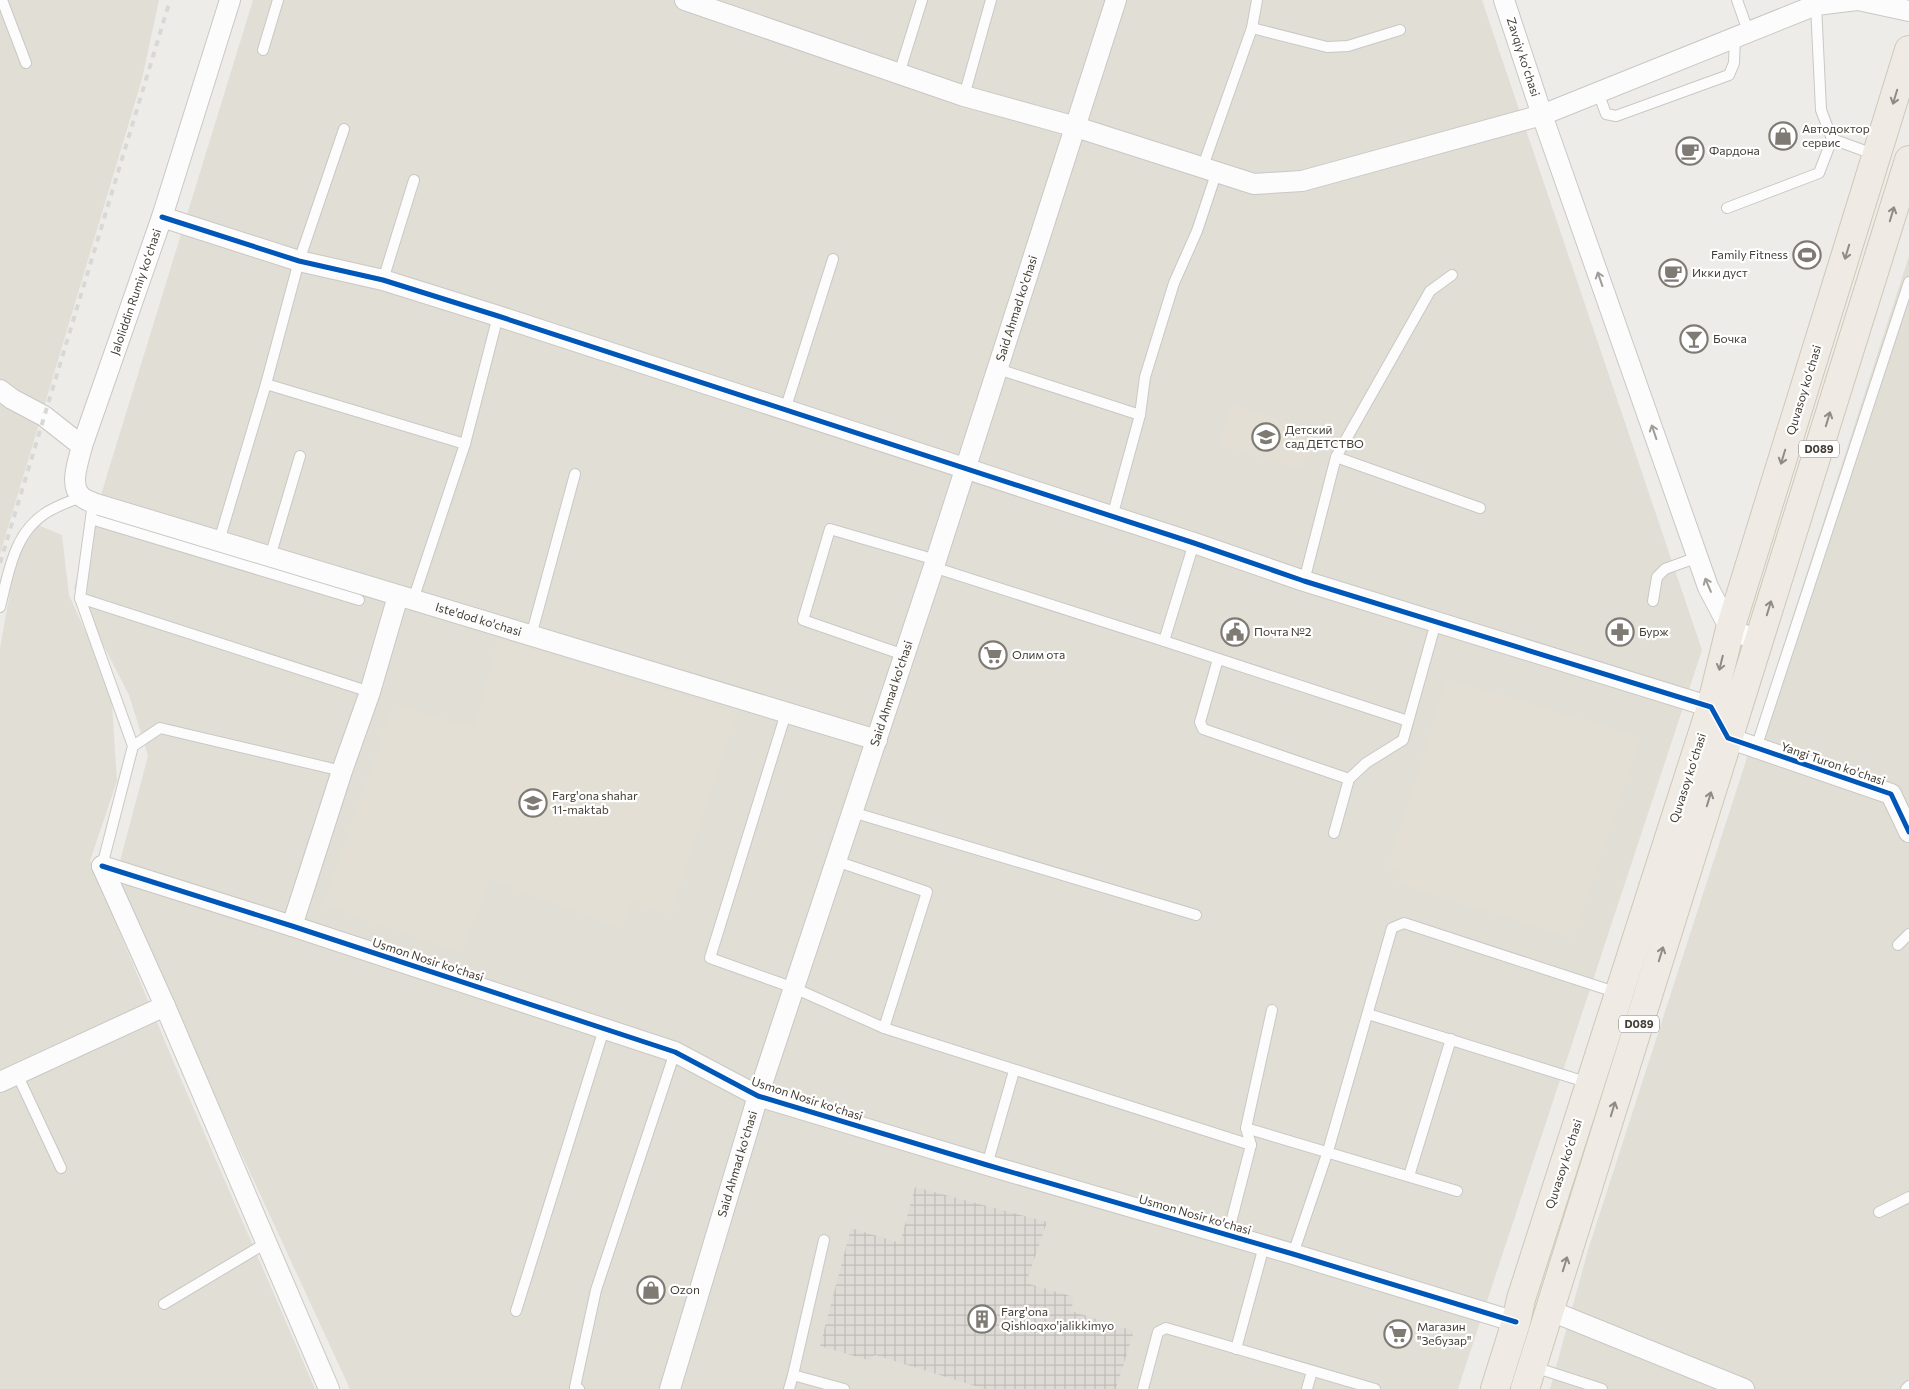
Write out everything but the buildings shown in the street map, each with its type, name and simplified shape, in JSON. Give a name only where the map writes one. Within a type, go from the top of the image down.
[{"type":"main road","name":"Quvasoy koʻchasi","points":[[1495,1389],[1516,1322],[1521,1299],[1711,707],[1730,629],[1909,50]]},
{"type":"main road","name":"Quvasoy koʻchasi","points":[[1529,1378],[1909,160]]},
{"type":"street","name":"Jaloliddin Rumiy koʻchasi","points":[[89,506],[76,487],[76,470],[82,446],[162,216],[230,0]]},
{"type":"street","points":[[685,0],[964,96],[1076,127],[1254,184],[1302,182],[1542,115],[1816,5],[1857,0],[1909,11]]},
{"type":"street","name":"Said Ahmad ko'chasi","points":[[670,1389],[758,1096],[935,563],[1116,0]]},
{"type":"street","name":"Zavqiy koʻchasi","points":[[1504,0],[1542,115],[1708,587],[1730,629]]},
{"type":"street","points":[[162,216],[299,261],[383,280],[498,316],[966,468],[1304,581],[1711,707],[1728,738]]},
{"type":"street","points":[[0,390],[12,399],[44,416],[82,446]]},
{"type":"street","name":"Iste'dod ko'chasi","points":[[89,506],[219,541],[877,740]]},
{"type":"street","points":[[292,926],[342,771],[406,598]]},
{"type":"street","points":[[1730,629],[1758,640]]},
{"type":"street","name":"Yangi Turon ko'chasi","points":[[1728,738],[1900,797],[1909,832]]},
{"type":"street","points":[[102,866],[329,1389]]},
{"type":"street","name":"Usmon Nosir ko'chasi","points":[[102,866],[292,926],[675,1052],[758,1096],[987,1165],[1228,1234],[1516,1322]]},
{"type":"street","points":[[9,1078],[164,1006]]},
{"type":"street","points":[[1551,1311],[1744,1389]]},
{"type":"lane","points":[[2,0],[26,63]]},
{"type":"lane","points":[[263,50],[278,0]]},
{"type":"lane","points":[[899,74],[922,0]]},
{"type":"lane","points":[[964,96],[991,0]]},
{"type":"lane","points":[[1112,517],[1140,415],[1145,377],[1174,283],[1197,231],[1210,169],[1252,28],[1257,0]]},
{"type":"lane","points":[[1598,92],[1606,114],[1616,116],[1729,76],[1742,34],[1737,0]]},
{"type":"lane","points":[[1727,208],[1819,173],[1832,139],[1821,110],[1816,5]]},
{"type":"lane","points":[[1252,28],[1327,47],[1348,46],[1400,30]]},
{"type":"lane","points":[[219,541],[266,384],[299,261],[344,129]]},
{"type":"lane","points":[[1832,139],[1876,155]]},
{"type":"lane","points":[[383,280],[414,180]]},
{"type":"lane","points":[[785,410],[833,259]]},
{"type":"lane","points":[[1304,581],[1336,457],[1430,291],[1452,275]]},
{"type":"lane","points":[[1756,748],[1909,282]]},
{"type":"lane","points":[[406,598],[465,444],[498,316]]},
{"type":"lane","points":[[998,370],[1140,415]]},
{"type":"lane","points":[[266,384],[465,444]]},
{"type":"lane","points":[[270,557],[300,456]]},
{"type":"lane","points":[[1336,457],[1480,508]]},
{"type":"lane","points":[[530,636],[575,474]]},
{"type":"lane","points":[[89,506],[80,598],[133,746],[102,866]]},
{"type":"lane","points":[[0,607],[12,558],[24,532],[50,510],[89,506],[359,600]]},
{"type":"lane","points":[[904,656],[803,620],[830,529],[1408,721]]},
{"type":"lane","points":[[1164,641],[1194,543]]},
{"type":"lane","points":[[1653,600],[1657,577],[1665,569],[1698,557]]},
{"type":"lane","points":[[80,598],[370,692]]},
{"type":"lane","points":[[1334,833],[1349,779],[1366,763],[1403,740],[1436,622]]},
{"type":"lane","points":[[1218,659],[1200,722],[1203,729],[1349,779]]},
{"type":"lane","points":[[786,713],[710,958],[794,988],[884,1028],[1251,1145]]},
{"type":"lane","points":[[133,746],[160,728],[342,771]]},
{"type":"lane","points":[[852,812],[1196,915]]},
{"type":"lane","points":[[836,861],[927,892],[884,1028]]},
{"type":"lane","points":[[1293,1254],[1328,1151],[1392,928],[1404,923],[1619,993]]},
{"type":"lane","points":[[1898,945],[1909,934]]},
{"type":"lane","points":[[1228,1234],[1251,1145],[1246,1128],[1272,1010]]},
{"type":"lane","points":[[1368,1014],[1590,1083]]},
{"type":"lane","points":[[516,1311],[604,1029]]},
{"type":"lane","points":[[1410,1176],[1451,1039]]},
{"type":"lane","points":[[579,1389],[575,1387],[596,1290],[675,1052]]},
{"type":"lane","points":[[987,1165],[1014,1071]]},
{"type":"lane","points":[[9,1078],[61,1168]]},
{"type":"lane","points":[[1246,1128],[1457,1191]]},
{"type":"lane","points":[[1879,1212],[1909,1198]]},
{"type":"lane","points":[[789,1389],[824,1240]]},
{"type":"lane","points":[[164,1304],[266,1243]]},
{"type":"lane","points":[[1236,1349],[1264,1246]]},
{"type":"lane","points":[[1144,1389],[1158,1332],[1166,1328],[1375,1389]]},
{"type":"lane","points":[[1307,1389],[1312,1371]]},
{"type":"lane","points":[[793,1375],[844,1389]]},
{"type":"lane","points":[[1529,1378],[1602,1389]]},
{"type":"lane","points":[[1906,1389],[1909,1386]]},
{"type":"shaded area","points":[[0,0],[159,0],[142,79],[0,554]]},
{"type":"shaded area","points":[[253,0],[1482,0],[1702,650],[1458,1389],[350,1389],[115,880],[148,756],[129,695],[74,588]]},
{"type":"shaded area","points":[[1909,256],[1909,1389],[1550,1389],[1588,1250]]},
{"type":"shaded area","name":"Детский сад ДЕТСТВО","points":[[1232,404],[1313,430],[1301,470],[1219,444]]},
{"type":"shaded area","points":[[38,525],[62,535],[69,595],[111,688],[117,781],[90,861],[174,1063],[315,1389],[0,1389],[0,648],[16,558]]},
{"type":"shaded area","name":"Farg'ona shahar 11-maktab","points":[[498,639],[736,712],[671,915],[633,901],[621,929],[490,879],[462,952],[324,905],[393,704],[475,728]]},
{"type":"shaded area","points":[[1447,679],[1640,737],[1573,938],[1397,884],[1401,871],[1388,868]]},
{"type":"shaded area","name":"Farg'ona Qishloqxo'jalikkimyo","points":[[915,1187],[1047,1222],[1026,1283],[1074,1297],[1071,1311],[1134,1331],[1116,1389],[985,1389],[875,1355],[871,1361],[820,1346],[851,1228],[900,1243]]},
{"type":"railway","points":[[0,563],[170,0]]},
{"type":"cycle path","points":[[162,217],[299,261],[383,280],[498,316],[1194,543],[1304,581],[1711,707],[1728,738],[1891,794],[1909,832]]},
{"type":"cycle path","points":[[102,866],[292,926],[675,1052],[758,1096],[1516,1322]]},
{"type":"place","name":"Автодоктор сервис","points":[[1783,136]]},
{"type":"place","name":"Фардона","points":[[1690,151]]},
{"type":"place","name":"Family Fitness","points":[[1807,255]]},
{"type":"place","name":"Икки дуст","points":[[1673,273]]},
{"type":"place","name":"Бочка","points":[[1694,339]]},
{"type":"place","name":"Детский сад ДЕТСТВО","points":[[1266,437]]},
{"type":"place","name":"Почта №2","points":[[1235,632]]},
{"type":"place","name":"Бурж","points":[[1620,632]]},
{"type":"place","name":"Олим ота","points":[[993,655]]},
{"type":"place","name":"Farg'ona shahar 11-maktab","points":[[533,803]]},
{"type":"place","name":"Ozon","points":[[651,1290]]},
{"type":"place","name":"Farg'ona Qishloqxo'jalikkimyo","points":[[982,1319]]},
{"type":"place","name":"Магазин \"Зебузар\"","points":[[1398,1334]]}]
